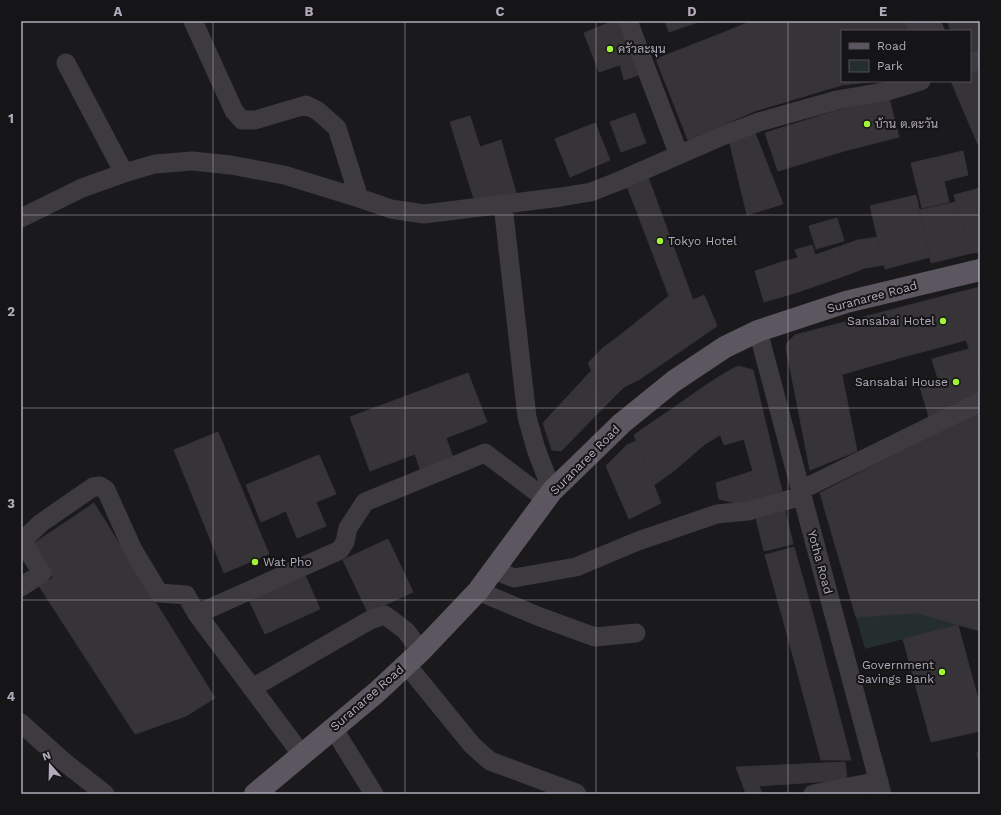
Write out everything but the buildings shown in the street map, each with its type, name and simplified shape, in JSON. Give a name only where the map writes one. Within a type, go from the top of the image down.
[{"type":"main road","name":"Suranaree Road","points":[[255,794],[332,728],[377,692],[414,657],[478,591],[549,495],[622,423],[674,381],[725,347],[758,331],[846,302],[980,270]]},
{"type":"street","points":[[193,21],[234,111],[242,120],[255,120],[306,105],[318,111],[337,128],[359,198]]},
{"type":"street","points":[[628,21],[679,155]]},
{"type":"street","points":[[66,63],[124,173]]},
{"type":"street","points":[[21,218],[82,188],[124,173],[156,164],[192,161],[232,165],[284,175],[391,209],[424,214],[503,205],[591,192],[619,182],[722,136],[759,122],[837,100],[888,91],[918,82]]},
{"type":"street","points":[[503,205],[527,417],[549,495]]},
{"type":"street","name":"Yotha Road","points":[[758,331],[881,787]]},
{"type":"street","points":[[494,570],[514,578],[576,567],[638,542],[717,514],[748,511],[801,493],[980,402]]},
{"type":"street","points":[[197,614],[340,550],[345,542],[348,528],[365,502],[485,453],[549,495]]},
{"type":"street","points":[[21,587],[42,572],[22,541],[41,523],[93,487],[100,486],[106,490],[133,550],[159,592],[186,595],[197,614],[302,755]]},
{"type":"street","points":[[478,591],[540,617],[595,637],[636,633]]},
{"type":"street","points":[[252,688],[370,620],[385,615],[406,631],[414,657],[472,745],[490,760],[577,794]]},
{"type":"street","points":[[21,723],[64,761],[105,794]]},
{"type":"street","points":[[332,728],[374,794]]},
{"type":"street","points":[[813,794],[881,787]]},
{"type":"green space","points":[[917,613],[958,625],[865,649],[856,617]]},
{"type":"place","name":"ครัวละมุน","points":[[610,49]]},
{"type":"place","name":"บ้าน ต.ตะวัน","points":[[867,124]]},
{"type":"place","name":"Tokyo Hotel","points":[[660,241]]},
{"type":"place","name":"Sansabai Hotel","points":[[943,321]]},
{"type":"place","name":"Sansabai House","points":[[956,382]]},
{"type":"place","name":"Wat Pho","points":[[255,562]]},
{"type":"place","name":"Government Savings Bank","points":[[942,672]]}]
